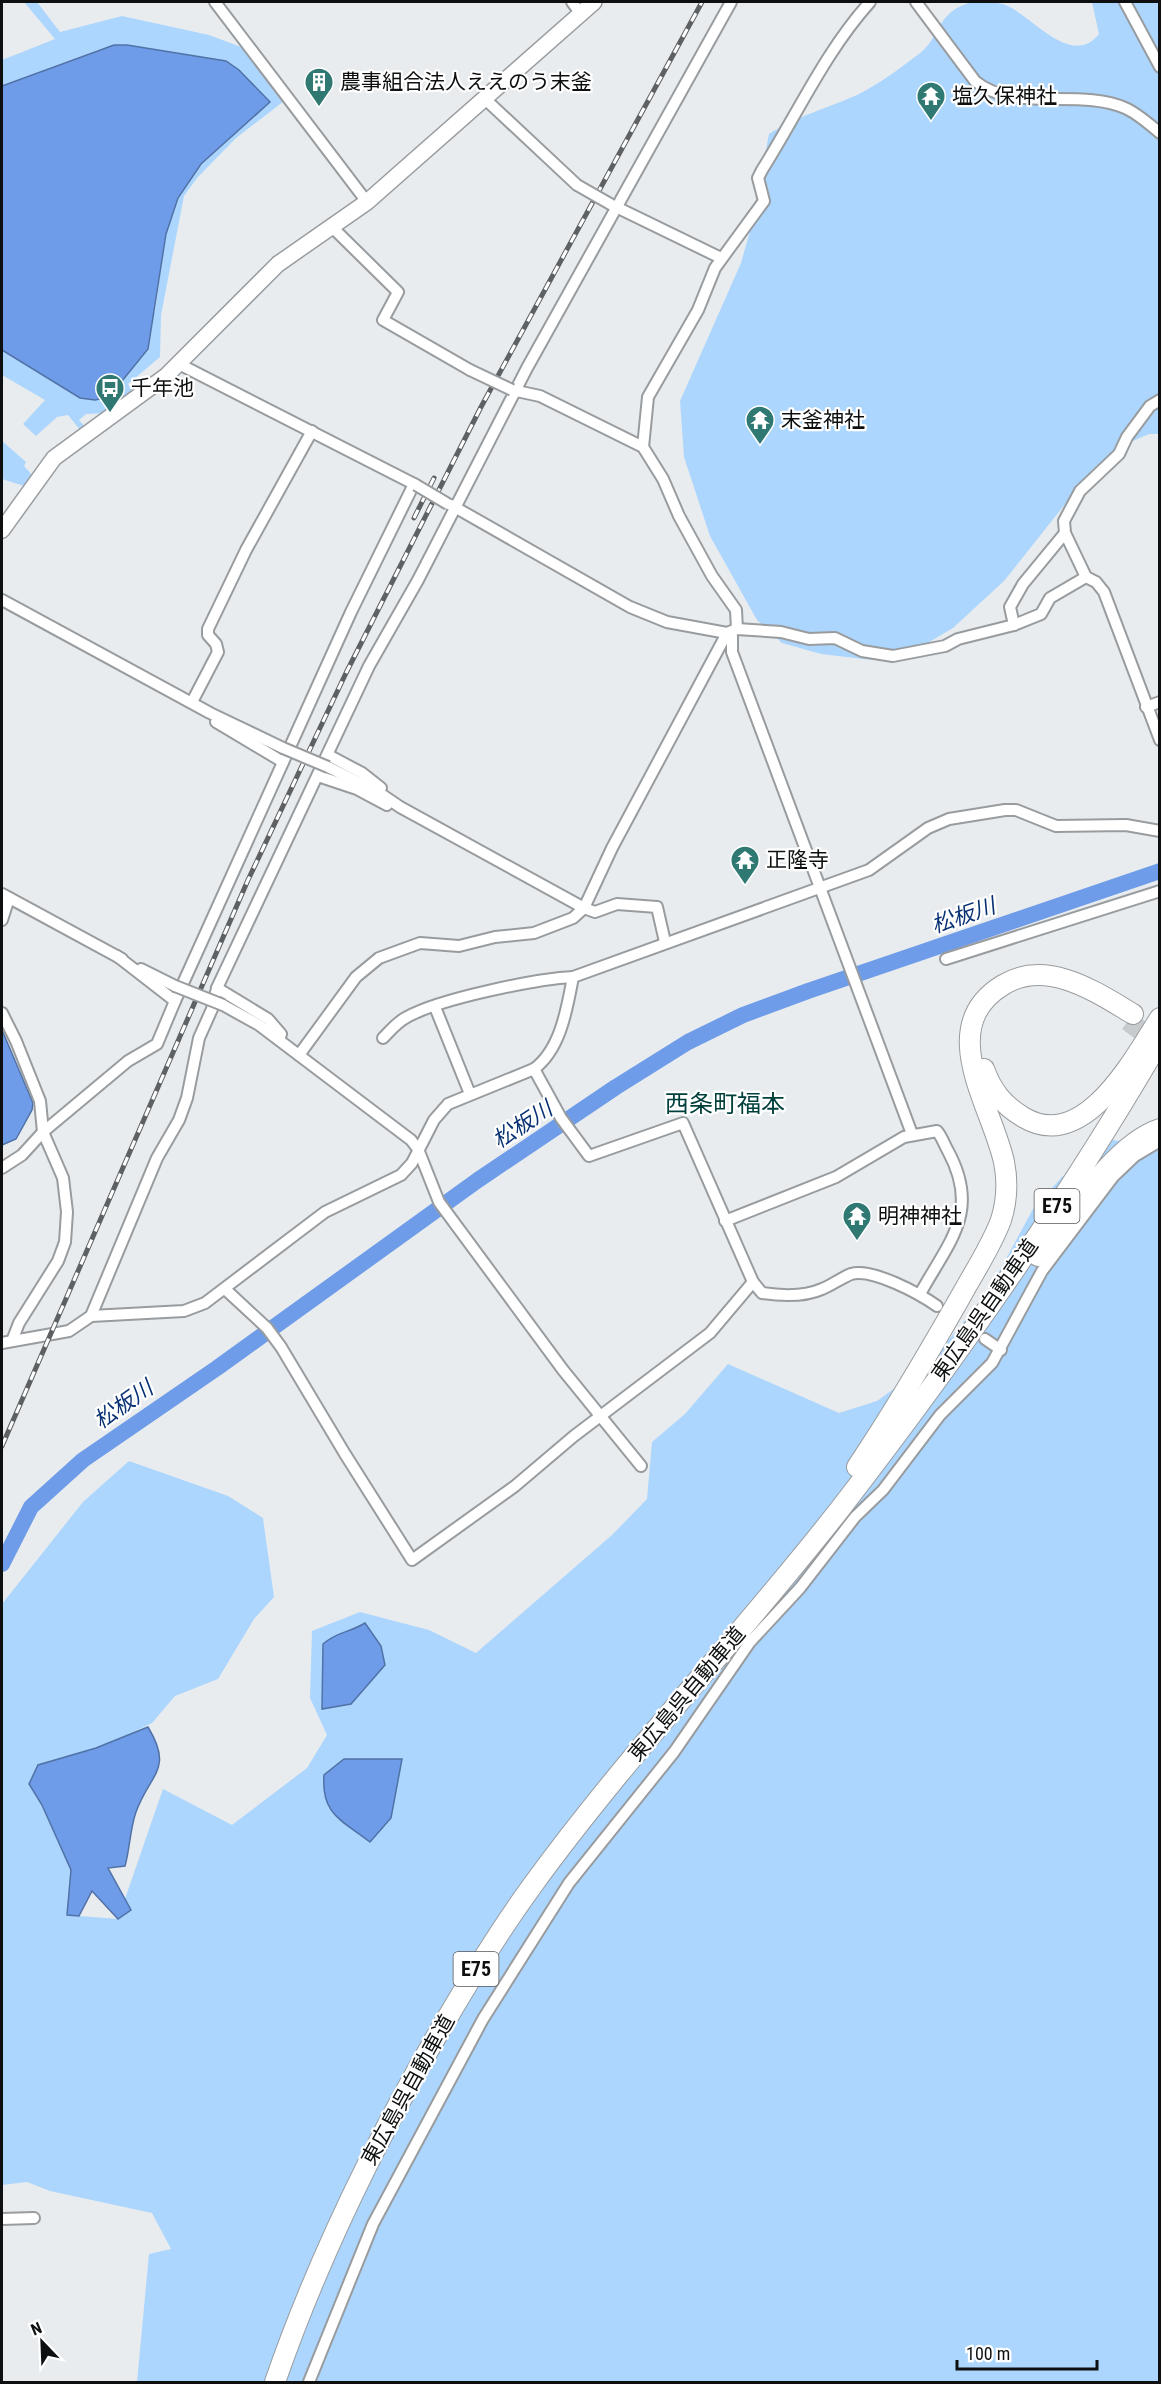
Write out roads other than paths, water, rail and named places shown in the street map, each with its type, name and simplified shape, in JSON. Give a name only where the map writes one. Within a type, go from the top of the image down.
[{"type":"highway","points":[[760,1607],[876,1437],[947,1320],[1000,1220],[1007,1192],[1004,1163],[978,1086],[970,1053],[971,1028],[978,1010],[991,994],[1005,984],[1022,976],[1040,975],[1063,978],[1086,986],[1130,1018],[1063,987],[1038,983],[1017,989],[1004,996],[994,1006],[983,1031],[980,1047],[983,1066],[991,1088],[1008,1108],[1029,1121],[1047,1124],[1067,1123],[1084,1115],[1120,1079],[1160,1018]]},
{"type":"highway","name":"東広島呉自動車道","points":[[275,2382],[298,2317],[336,2228],[375,2147],[471,1977],[530,1888],[587,1814],[838,1512],[946,1367],[998,1296],[1080,1170],[1160,1040]]},
{"type":"highway","points":[[946,1367],[1001,1304],[1114,1160],[1134,1143],[1160,1129]]},
{"type":"street","points":[[215,2],[367,202]]},
{"type":"street","points":[[572,2],[581,14]]},
{"type":"street","points":[[2,530],[54,458],[179,364],[278,264],[367,202],[594,2]]},
{"type":"street","points":[[92,1316],[157,1158],[179,1120],[187,1098],[200,1038],[212,1009],[217,988],[369,666],[418,580],[452,506],[513,392],[731,2]]},
{"type":"street","points":[[870,2],[846,28],[823,63],[762,170],[758,178],[764,201],[722,258],[687,331],[648,397],[643,447],[663,479],[679,516],[712,576],[736,610],[732,631],[732,652],[912,1134]]},
{"type":"street","points":[[916,2],[975,81],[984,89],[1002,96],[1096,101],[1125,108],[1160,133]]},
{"type":"street","points":[[1125,2],[1160,67]]},
{"type":"street","points":[[484,98],[577,185],[722,258]]},
{"type":"street","points":[[332,227],[398,292],[383,320],[513,392],[540,396],[634,445],[643,447]]},
{"type":"street","points":[[179,364],[415,484],[630,607],[667,622],[732,631],[781,632],[809,639],[835,638],[862,651],[892,656],[945,646],[958,639],[1014,625],[1041,614],[1050,598],[1086,577]]},
{"type":"street","points":[[1160,399],[1150,406],[1127,436],[1119,454],[1080,491],[1065,521],[1065,533],[1086,577],[1096,582],[1104,592],[1160,740]]},
{"type":"street","points":[[192,702],[218,652],[216,644],[208,635],[208,629],[246,550],[312,431]]},
{"type":"street","points":[[2,1168],[22,1155],[43,1132],[128,1061],[158,1044],[175,1001],[351,612],[415,484]]},
{"type":"street","points":[[1014,625],[1011,607],[1023,584],[1065,533]]},
{"type":"street","points":[[2,600],[210,712],[378,792],[400,807],[584,908],[595,912],[617,904],[657,907],[665,942]]},
{"type":"street","points":[[299,1055],[356,977],[379,958],[420,943],[447,947],[534,933],[573,918],[584,908],[612,848],[732,631]]},
{"type":"street","points":[[1146,707],[1160,702]]},
{"type":"street","points":[[210,712],[208,717],[283,762]]},
{"type":"street","points":[[328,755],[362,773],[400,807]]},
{"type":"street","points":[[318,776],[357,789],[396,810],[400,807]]},
{"type":"street","points":[[383,1038],[396,1024],[435,1007],[479,994],[573,977],[665,942],[822,889],[869,870],[928,828],[949,819],[1016,810],[1056,826],[1126,825],[1160,831]]},
{"type":"street","points":[[946,959],[1160,891]]},
{"type":"street","points":[[2,920],[5,896],[175,986],[222,1005],[259,1025],[411,1140],[418,1149],[439,1202],[563,1370],[642,1466]]},
{"type":"street","points":[[117,956],[175,1001]]},
{"type":"street","points":[[7,1342],[69,1331],[92,1316],[184,1311],[205,1304],[325,1212],[401,1175],[412,1163],[434,1120],[448,1104],[534,1070],[543,1062],[566,1016],[573,977]]},
{"type":"street","points":[[217,988],[268,1019],[281,1034],[279,1040]]},
{"type":"street","points":[[435,1007],[470,1094]]},
{"type":"street","points":[[2,1013],[40,1101],[43,1132],[63,1178],[67,1212],[65,1242],[58,1261],[7,1342]]},
{"type":"street","points":[[534,1070],[568,1129],[589,1156],[683,1123],[753,1282],[762,1293],[778,1296],[804,1294],[823,1289],[854,1274],[867,1275],[920,1294],[938,1306]]},
{"type":"street","points":[[725,1221],[836,1177],[912,1134],[937,1131],[956,1164],[963,1194],[963,1210],[956,1228],[920,1294]]},
{"type":"street","points":[[309,2382],[373,2224],[483,2019],[569,1883],[674,1752],[750,1642],[800,1588],[855,1517],[883,1491],[940,1415],[992,1363],[1042,1271],[1122,1167],[1160,1141]]},
{"type":"street","points":[[412,1163],[424,1166]]},
{"type":"street","points":[[225,1289],[267,1328],[281,1347],[412,1560],[515,1486],[602,1415],[710,1333],[753,1282]]},
{"type":"street","points":[[985,1339],[1001,1350]]},
{"type":"street","points":[[2,2219],[34,2218]]},
{"type":"water","name":"千年池","points":[[114,45],[127,45],[226,61],[239,70],[270,102],[201,164],[178,198],[166,234],[148,349],[109,397],[95,400],[80,398],[2,350],[2,86]]},
{"type":"water","points":[[2,1030],[33,1103],[32,1110],[16,1139],[2,1145]]},
{"type":"water","points":[[365,1623],[381,1646],[385,1665],[351,1704],[322,1709],[323,1644]]},
{"type":"water","points":[[148,1727],[156,1741],[159,1753],[157,1771],[136,1812],[125,1866],[108,1868],[131,1910],[118,1919],[92,1891],[79,1916],[67,1915],[71,1870],[42,1805],[29,1784],[38,1765],[96,1748]]},
{"type":"water","points":[[344,1759],[402,1759],[391,1818],[370,1842],[342,1822],[330,1808],[326,1799],[324,1775]]},
{"type":"waterway","name":"松板川","points":[[2,1564],[31,1507],[83,1460],[217,1368],[478,1180],[616,1087],[688,1042],[743,1015],[808,991],[1160,871]]},
{"type":"tunnel","points":[[1128,1021],[1160,1045]]},
{"type":"railway","points":[[2,1446],[248,880],[346,673],[481,407],[702,2]]},
{"type":"railway","points":[[414,518],[434,478]]},
{"type":"place","name":"農事組合法人ええのう末釜","points":[[319,108]]},
{"type":"place","name":"塩久保神社","points":[[931,122]]},
{"type":"place","name":"千年池","points":[[110,414]]},
{"type":"place","name":"末釜神社","points":[[760,446]]},
{"type":"place","name":"正隆寺","points":[[745,886]]},
{"type":"place","name":"明神神社","points":[[857,1242]]},
{"type":"district","name":"西条町福本","points":[[725,1104]]}]
